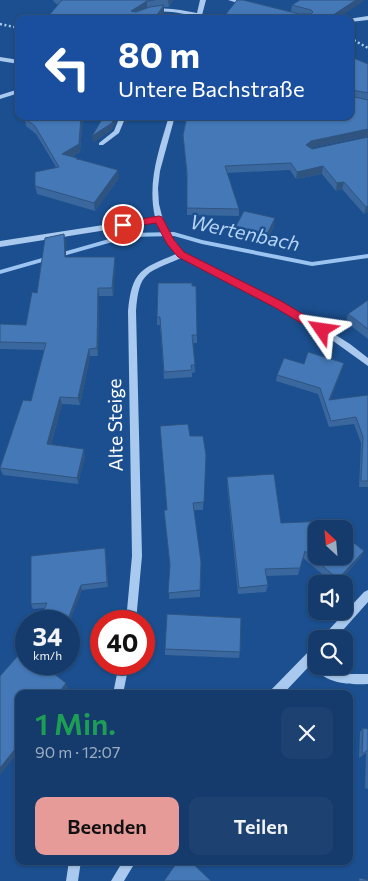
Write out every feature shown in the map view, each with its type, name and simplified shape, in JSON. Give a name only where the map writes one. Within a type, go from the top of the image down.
[{"type":"street","points":[[199,15],[203,0]]},
{"type":"street","points":[[231,0],[249,5]]},
{"type":"street","points":[[142,15],[155,10],[186,15]]},
{"type":"street","points":[[354,20],[368,18]]},
{"type":"street","points":[[0,59],[15,61]]},
{"type":"street","points":[[0,97],[15,92]]},
{"type":"street","points":[[101,144],[117,132],[122,120]]},
{"type":"street","points":[[171,120],[155,174],[154,200],[159,220],[170,242],[181,254],[309,322],[352,350],[368,364]]},
{"type":"street","points":[[0,244],[159,220]]},
{"type":"street","name":"Alte Steige","points":[[132,610],[137,556],[133,289],[137,279],[143,272],[181,254]]},
{"type":"street","points":[[336,630],[368,595]]},
{"type":"street","points":[[279,690],[308,663]]},
{"type":"street","points":[[119,690],[122,675]]},
{"type":"street","points":[[332,675],[343,680],[368,679]]},
{"type":"street","points":[[72,881],[74,865]]},
{"type":"street","points":[[117,881],[127,865]]},
{"type":"path","points":[[0,24],[15,27]]},
{"type":"path","points":[[354,40],[368,48]]},
{"type":"building","points":[[62,0],[155,0],[147,1],[131,11],[136,12],[164,5],[157,15],[49,15]]},
{"type":"building","points":[[237,0],[299,14],[311,14],[313,12],[311,10],[292,5],[300,0],[356,0],[333,15],[225,15]]},
{"type":"building","points":[[354,58],[368,64],[368,93],[354,90]]},
{"type":"building","points":[[354,97],[368,100],[368,129],[311,141],[306,145],[312,149],[368,137],[368,206],[366,207],[344,182],[337,183],[323,166],[297,172],[291,163],[225,166],[239,209],[187,208],[187,173],[183,135],[186,120],[354,120]]},
{"type":"building","points":[[27,120],[81,120],[79,144],[62,154],[77,158],[77,160],[118,170],[94,203],[35,186],[35,172],[59,167],[35,126]]},
{"type":"building","points":[[102,120],[113,120],[112,123],[92,136]]},
{"type":"building","points":[[244,211],[275,218],[267,234],[236,226]]},
{"type":"building","points":[[64,234],[65,257],[115,257],[112,288],[98,288],[97,348],[89,349],[78,398],[60,397],[47,444],[84,449],[77,478],[0,468],[23,400],[31,401],[46,343],[0,342],[0,324],[26,325],[32,292],[37,293],[45,238]]},
{"type":"building","points":[[158,283],[192,283],[192,286],[196,286],[197,335],[192,335],[195,365],[191,365],[192,370],[164,372],[160,317],[157,317]]},
{"type":"building","points":[[368,300],[368,329],[348,314]]},
{"type":"building","points":[[308,352],[344,363],[329,400],[368,395],[368,481],[361,481],[363,437],[356,417],[331,421],[320,388],[277,375],[284,358],[304,364]]},
{"type":"building","points":[[188,424],[190,436],[203,436],[206,455],[204,502],[193,503],[201,562],[200,590],[168,593],[170,565],[164,510],[167,510],[160,426]]},
{"type":"building","points":[[274,474],[281,523],[308,522],[308,554],[305,551],[300,568],[265,569],[268,585],[239,588],[227,477]]},
{"type":"building","points":[[353,542],[364,551],[353,563]]},
{"type":"building","points":[[105,548],[107,582],[81,585],[71,610],[44,610],[47,603],[31,604],[31,556]]},
{"type":"building","points":[[322,565],[351,565],[342,575],[333,575]]},
{"type":"building","points":[[167,614],[241,618],[240,652],[165,649]]},
{"type":"building","points":[[15,659],[15,675],[55,675],[66,683],[61,690],[15,690],[15,749],[0,768],[0,676]]},
{"type":"building","points":[[363,728],[368,729],[368,750],[362,754]]},
{"type":"building","points":[[175,865],[194,865],[211,881],[164,881]]},
{"type":"building","points":[[359,878],[368,880],[368,881],[359,881]]},
{"type":"waterway","name":"Wertenbach","points":[[0,272],[130,235],[174,234],[202,242],[312,264],[368,256]]},
{"type":"route","points":[[123,225],[159,220],[170,242],[181,254],[215,274],[277,304],[322,330]]}]
